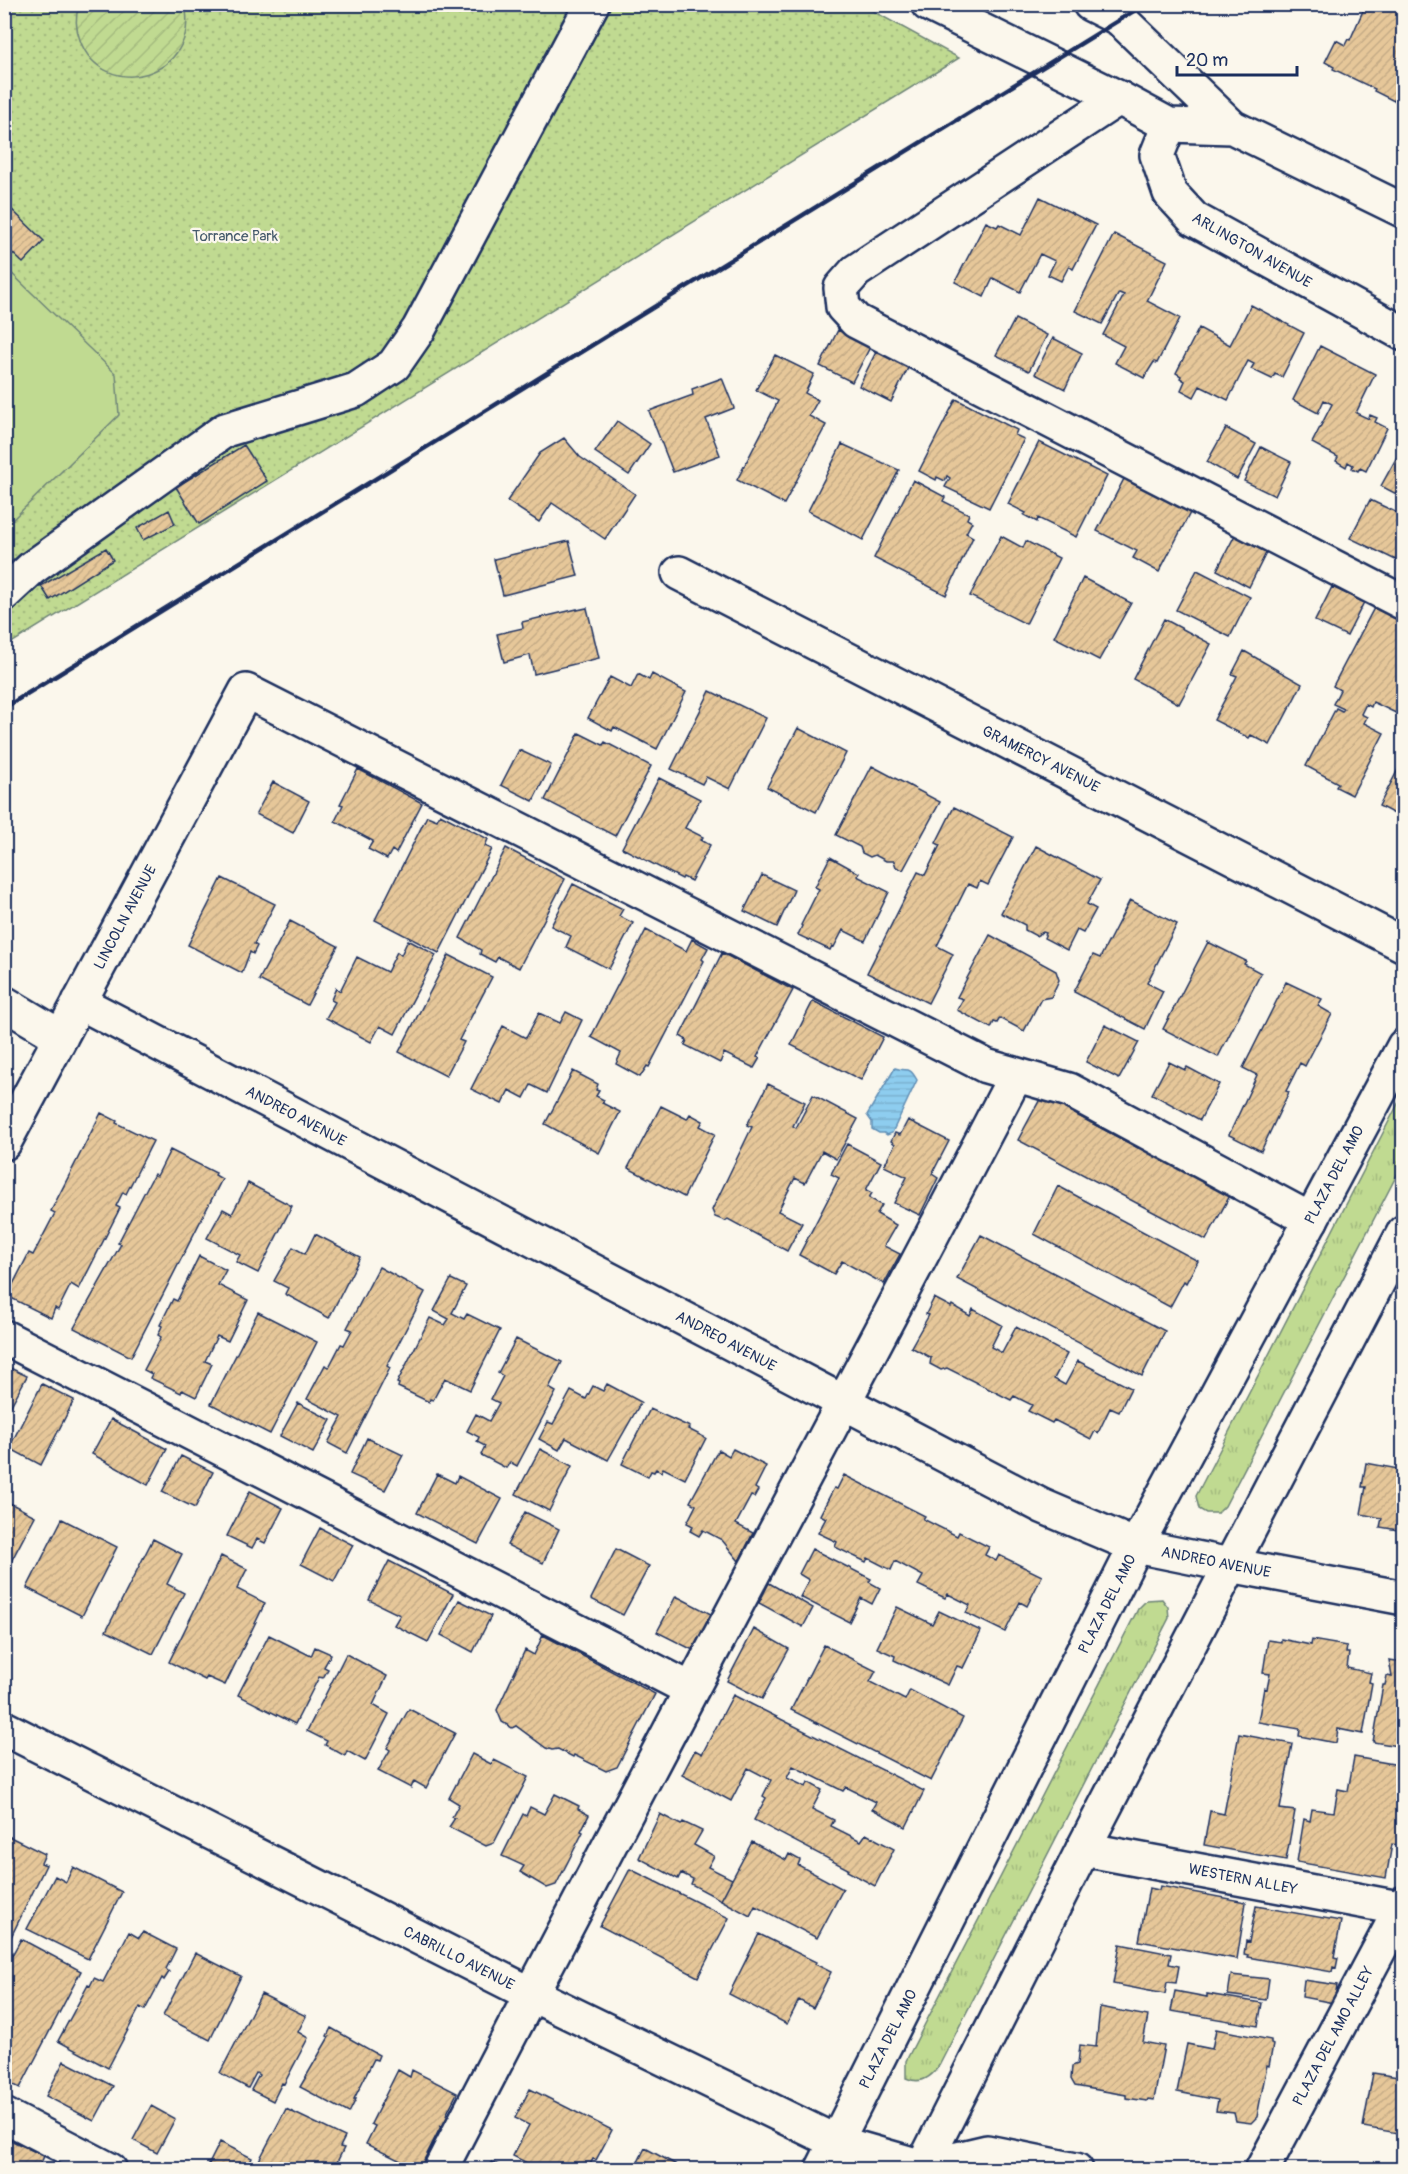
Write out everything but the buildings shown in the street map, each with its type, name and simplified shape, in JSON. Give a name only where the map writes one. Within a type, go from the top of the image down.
[{"type":"street","points":[[4,594],[32,568],[225,429],[356,390],[394,365],[419,329],[592,4]]},
{"type":"street","points":[[928,4],[1169,125],[1232,127]]},
{"type":"street","points":[[1090,4],[1120,19],[1232,127],[1404,211]]},
{"type":"street","points":[[1119,98],[856,271],[840,288],[843,307],[856,321],[1404,603]]},
{"type":"street","name":"ARLINGTON AVENUE","points":[[1169,125],[1157,155],[1170,193],[1194,219],[1404,334]]},
{"type":"street","name":"GRAMERCY AVENUE","points":[[680,573],[1404,945]]},
{"type":"street","name":"LINCOLN AVENUE","points":[[4,1143],[246,691],[986,1066],[1016,1076]]},
{"type":"street","name":"ANDREO AVENUE","points":[[79,1002],[1042,1506],[1136,1546],[1404,1598]]},
{"type":"street","points":[[4,1003],[61,1036]]},
{"type":"street","name":"PLAZA DEL AMO","points":[[829,2156],[1136,1546],[1404,1046]]},
{"type":"street","points":[[440,2169],[690,1689],[845,1403],[1016,1076],[1069,1090],[1311,1220]]},
{"type":"street","points":[[924,2169],[1083,1849],[1404,1232]]},
{"type":"street","points":[[4,1337],[690,1689]]},
{"type":"street","name":"CABRILLO AVENUE","points":[[4,1728],[531,1994],[829,2156],[924,2169],[987,2152],[1076,2169]]},
{"type":"street","name":"WESTERN ALLEY","points":[[1083,1849],[1403,1907]]},
{"type":"street","name":"PLAZA DEL AMO ALLEY","points":[[1262,2169],[1403,1907]]},
{"type":"street","points":[[4,2115],[110,2169]]},
{"type":"green space","name":"Torrance Park","points":[[5,5],[862,5],[959,58],[5,647]]},
{"type":"green space","points":[[79,5],[185,5],[186,30],[179,50],[165,65],[147,74],[128,76],[108,72],[92,60],[80,40],[77,27]]},
{"type":"green space","points":[[4,266],[116,374],[119,415],[5,527]]},
{"type":"green space","points":[[1403,1094],[1403,1163],[1225,1506],[1218,1513],[1206,1513],[1199,1509],[1196,1496]]},
{"type":"green space","points":[[1162,1599],[1168,1607],[1169,1618],[940,2064],[926,2078],[917,2081],[906,2078],[906,2061],[1138,1609],[1147,1600]]},
{"type":"water","points":[[895,1068],[910,1070],[917,1080],[892,1133],[887,1135],[872,1129],[872,1122],[867,1115]]},
{"type":"railway","points":[[4,708],[1145,4]]}]
